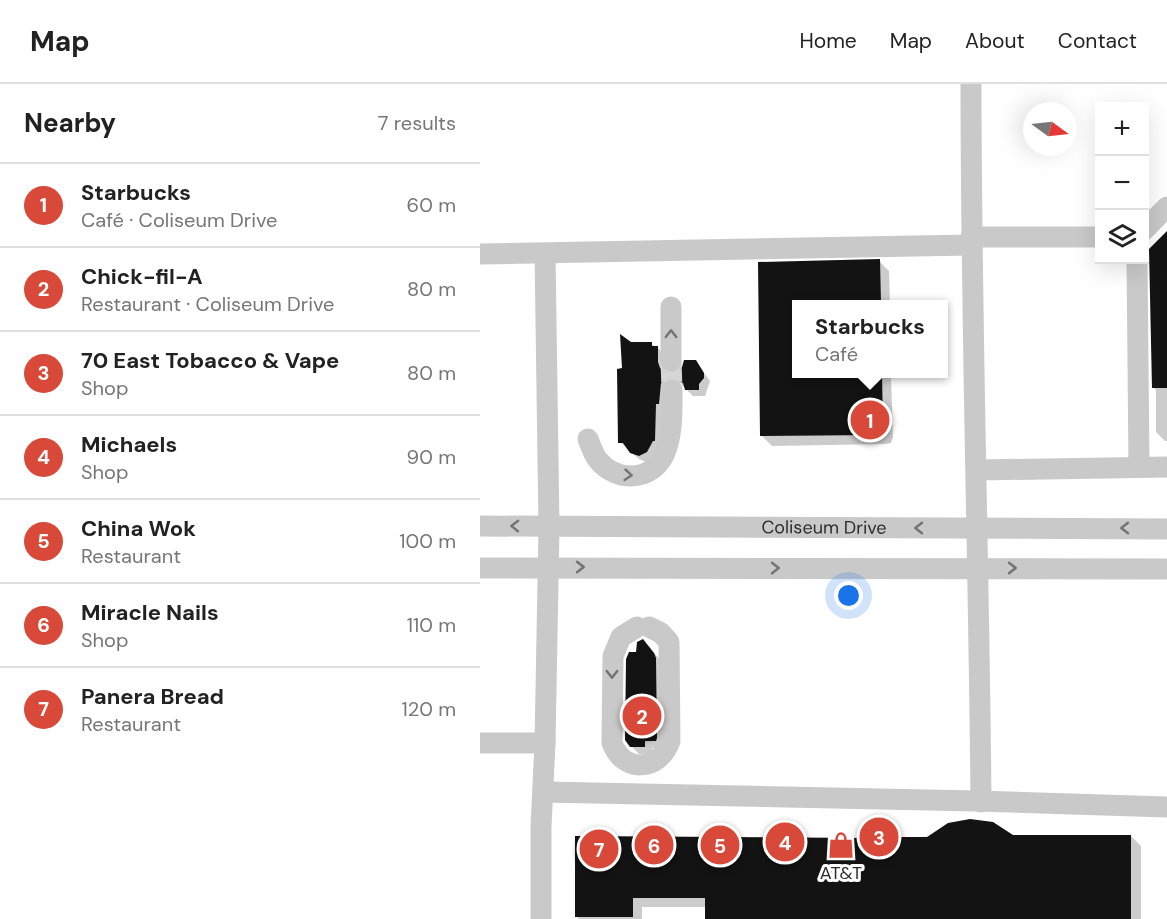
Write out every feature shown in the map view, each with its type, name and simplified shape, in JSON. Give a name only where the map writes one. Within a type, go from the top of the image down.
[{"type":"street","points":[[971,84],[971,241],[979,568],[981,802]]},
{"type":"street","points":[[1149,225],[1167,207]]},
{"type":"street","points":[[480,254],[1095,237]]},
{"type":"street","points":[[541,919],[549,527],[545,253]]},
{"type":"street","points":[[1137,264],[1139,467]]},
{"type":"street","points":[[671,307],[671,361]]},
{"type":"street","points":[[588,439],[597,459],[610,471],[634,477],[648,473],[659,463],[664,454],[671,423],[672,390]]},
{"type":"street","points":[[976,470],[1167,467]]},
{"type":"street","name":"Coliseum Drive","points":[[480,526],[1167,529]]},
{"type":"street","points":[[480,568],[1167,568]]},
{"type":"street","points":[[643,627],[662,633],[669,642],[670,741],[664,755],[651,764],[625,760],[615,751],[612,743],[613,656],[621,637],[643,627]]},
{"type":"street","points":[[480,743],[546,743]]},
{"type":"street","points":[[543,792],[1167,807]]},
{"type":"building","points":[[1167,231],[1167,388],[1152,388],[1149,249]]},
{"type":"building","points":[[880,259],[881,300],[792,300],[792,378],[882,378],[883,427],[881,433],[875,435],[760,436],[758,262]]},
{"type":"building","points":[[620,334],[631,342],[652,342],[652,346],[658,346],[658,362],[660,368],[665,372],[672,374],[678,372],[684,360],[696,360],[704,373],[699,390],[685,390],[683,383],[673,377],[661,383],[659,404],[656,404],[655,441],[647,452],[639,456],[630,453],[623,443],[618,443],[617,369],[622,368]]},
{"type":"building","points":[[643,639],[656,658],[657,738],[656,741],[645,741],[645,747],[630,747],[625,740],[626,659],[629,652],[636,652],[637,642]]},
{"type":"building","points":[[970,819],[993,822],[1013,835],[1131,835],[1131,919],[705,919],[705,898],[633,898],[633,917],[575,917],[575,836],[868,838],[866,829],[888,829],[889,837],[927,837],[948,823]]},
{"type":"tunnel","points":[[671,361],[672,390]]},
{"type":"place","name":"Starbucks","points":[[870,420]]},
{"type":"place","name":"Chick-fil-A","points":[[642,716]]},
{"type":"place","name":"70 East Tobacco & Vape","points":[[879,837]]},
{"type":"place","name":"Michaels","points":[[785,842]]},
{"type":"place","name":"Miracle Nails","points":[[654,845]]},
{"type":"place","name":"China Wok","points":[[720,845]]},
{"type":"place","name":"AT&T","points":[[841,845]]},
{"type":"place","name":"Panera Bread","points":[[599,849]]}]
